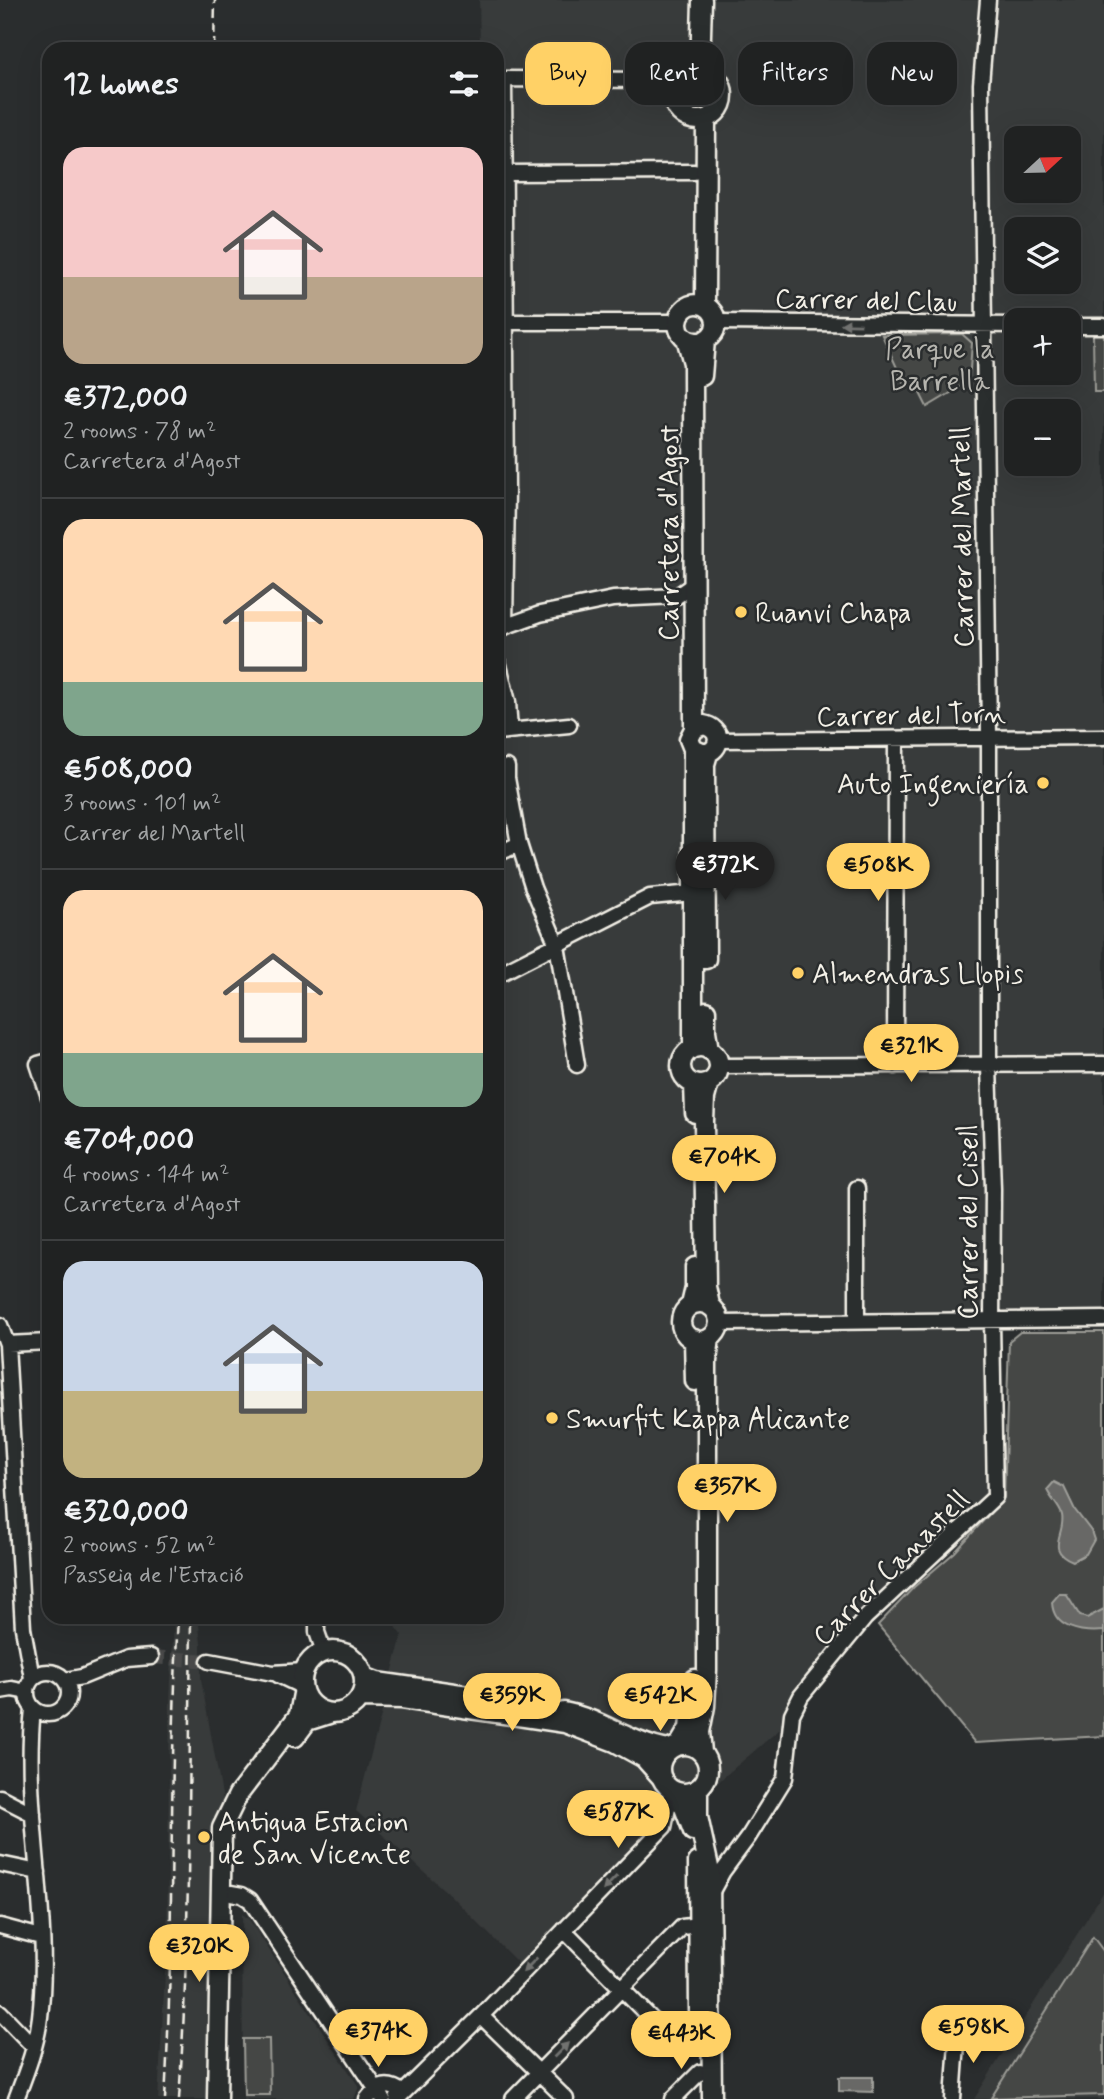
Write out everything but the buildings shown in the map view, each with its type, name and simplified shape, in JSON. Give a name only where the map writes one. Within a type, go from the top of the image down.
[{"type":"main road","points":[[701,42],[702,0]]},
{"type":"main road","points":[[675,105],[681,114],[699,120],[719,110],[720,105]]},
{"type":"main road","points":[[698,305],[694,172],[699,120]]},
{"type":"main road","points":[[698,305],[699,120]]},
{"type":"main road","points":[[698,305],[713,312],[716,322],[714,331],[705,340],[695,342],[680,331],[678,322],[683,309],[698,305]]},
{"type":"main road","name":"Carretera d'Agost","points":[[686,338],[693,363],[694,610],[705,764],[705,1031],[701,1049]]},
{"type":"main road","name":"Carretera d'Agost","points":[[701,1049],[693,893],[705,708],[701,362],[705,340]]},
{"type":"main road","points":[[701,1049],[716,1057],[719,1066],[718,1073],[702,1084],[684,1077],[681,1066],[684,1055],[701,1049]]},
{"type":"main road","points":[[702,1084],[695,1288],[691,1305],[683,1314],[682,1326],[689,1336],[708,1333]]},
{"type":"main road","points":[[360,1698],[402,1699],[565,1723],[615,1742],[644,1758],[671,1786],[688,1792],[705,1781],[707,1761],[702,1752],[700,1732],[705,1706],[708,1657],[707,1361],[708,1333],[718,1316],[710,1305],[706,1287],[705,1098],[702,1084]]},
{"type":"main road","points":[[691,1305],[710,1305]]},
{"type":"main road","points":[[700,2099],[698,1848],[690,1822],[661,1763],[689,1728],[697,1664],[708,1333]]},
{"type":"main road","points":[[217,2099],[222,1828],[238,1794],[299,1715],[303,1683],[312,1659],[324,1652],[341,1652],[351,1656],[361,1668],[364,1676],[360,1698],[354,1707],[343,1713],[307,1721],[246,1802],[232,1836],[227,2099]]},
{"type":"main road","points":[[364,1676],[377,1682],[578,1715],[605,1724],[651,1746],[691,1746],[702,1752]]},
{"type":"main road","points":[[303,1683],[312,1706],[329,1714]]},
{"type":"main road","points":[[698,1788],[698,1817],[710,1872],[711,1894],[712,2099]]},
{"type":"street","name":"Carrer del Martell","points":[[988,0],[981,84],[989,737]]},
{"type":"street","points":[[504,559],[507,490],[504,79],[625,80]]},
{"type":"street","points":[[504,173],[694,172]]},
{"type":"street","points":[[505,322],[678,322]]},
{"type":"street","name":"Carrer del Clau","points":[[716,322],[1004,326]]},
{"type":"street","points":[[1081,326],[1104,326]]},
{"type":"street","points":[[504,627],[540,614],[612,599],[677,596],[694,584]]},
{"type":"street","points":[[677,596],[694,610]]},
{"type":"street","points":[[504,686],[508,702],[504,731],[569,725]]},
{"type":"street","name":"Carrer del Cisell","points":[[989,737],[989,1066],[993,1189],[995,1497]]},
{"type":"street","name":"Carrer del Torn","points":[[704,739],[1104,737]]},
{"type":"street","points":[[895,1066],[896,739]]},
{"type":"street","points":[[507,767],[519,844],[533,888],[557,945],[577,1065]]},
{"type":"street","points":[[504,851],[519,844]]},
{"type":"street","points":[[504,972],[650,897],[693,893]]},
{"type":"street","points":[[719,1066],[989,1066],[1104,1063]]},
{"type":"street","points":[[857,1188],[857,1322]]},
{"type":"street","points":[[708,1333],[857,1322],[1104,1319]]},
{"type":"street","points":[[0,1325],[7,1344],[23,1628],[28,1648],[29,1703],[39,1712],[57,1712],[64,1707],[67,1685],[58,1674],[46,1671],[28,1648]]},
{"type":"street","points":[[7,1344],[42,1342]]},
{"type":"street","name":"Carrer Canastell","points":[[711,1894],[723,1871],[785,1779],[792,1714],[801,1696],[865,1618],[995,1497]]},
{"type":"street","points":[[317,1624],[324,1652]]},
{"type":"street","points":[[67,1685],[125,1659],[151,1657]]},
{"type":"street","points":[[209,1661],[273,1673],[303,1683]]},
{"type":"street","points":[[0,1691],[29,1685],[46,1671]]},
{"type":"street","points":[[16,2099],[40,2020],[43,1974],[33,1814],[32,1737],[39,1712]]},
{"type":"street","points":[[232,1893],[250,1900],[375,2095],[384,2085],[395,2087],[400,2096],[664,1827],[671,1786]]},
{"type":"street","points":[[0,1797],[33,1814]]},
{"type":"street","points":[[0,1864],[38,1872]]},
{"type":"street","points":[[513,2099],[682,1927],[698,1924]]},
{"type":"street","points":[[0,1926],[41,1937]]},
{"type":"street","points":[[564,1930],[676,2043],[685,2046],[700,2042]]},
{"type":"street","points":[[0,2012],[33,2046]]},
{"type":"street","points":[[481,2016],[566,2099]]},
{"type":"street","points":[[953,2099],[958,2029]]},
{"type":"street","points":[[673,2099],[700,2072]]},
{"type":"shaded area","points":[[479,0],[1104,0],[1104,1327],[1002,1329],[986,1497],[855,1640],[799,1713],[725,1776],[521,1966],[451,1896],[356,1811],[402,1635],[394,1624],[504,1624],[504,42],[480,42]]},
{"type":"shaded area","points":[[1054,1482],[1064,1487],[1094,1540],[1086,1554],[1073,1561],[1064,1557],[1058,1547],[1062,1515],[1047,1490]]},
{"type":"shaded area","points":[[1059,1594],[1066,1594],[1080,1616],[1087,1618],[1104,1609],[1104,1631],[1078,1630],[1063,1624],[1057,1618],[1052,1602]]},
{"type":"shaded area","points":[[174,1624],[199,1624],[201,1679],[224,1806],[218,1823],[210,1825],[210,1855],[214,1855],[212,2099],[158,2099],[167,1936]]},
{"type":"shaded area","points":[[1104,1891],[1104,2099],[974,2099]]},
{"type":"shaded area","points":[[242,1914],[249,1919],[359,2087],[354,2099],[243,2099]]},
{"type":"shaded area","points":[[839,2077],[873,2077],[873,2092],[839,2091]]},
{"type":"green space","name":"Parque la Barrella","points":[[962,334],[972,343],[969,382],[927,407],[914,381],[904,383],[882,335]]},
{"type":"green space","points":[[1093,334],[1104,334],[1104,392],[1094,392]]},
{"type":"green space","points":[[1020,1332],[1104,1332],[1104,1736],[975,1743],[878,1625],[914,1587],[955,1552],[1004,1498],[1009,1341]]},
{"type":"green space","points":[[1093,1937],[1104,1952],[1104,2095],[991,2098]]},
{"type":"green space","points":[[243,2039],[269,2039],[270,2095],[244,2095]]},
{"type":"tunnel","points":[[151,1657],[209,1661]]},
{"type":"railway","points":[[214,42],[215,0]]},
{"type":"railway","points":[[165,2099],[178,1624]]},
{"type":"railway","points":[[179,2099],[187,1918],[191,1624]]},
{"type":"place","name":"Ruanvi Chapa","points":[[741,612]]},
{"type":"place","name":"Auto Ingeniería","points":[[1043,783]]},
{"type":"place","name":"Almendras Llopis","points":[[798,973]]},
{"type":"place","name":"Smurfit Kappa Alicante","points":[[552,1418]]},
{"type":"place","name":"Antigua Estacion de San Vicente","points":[[204,1837]]}]
